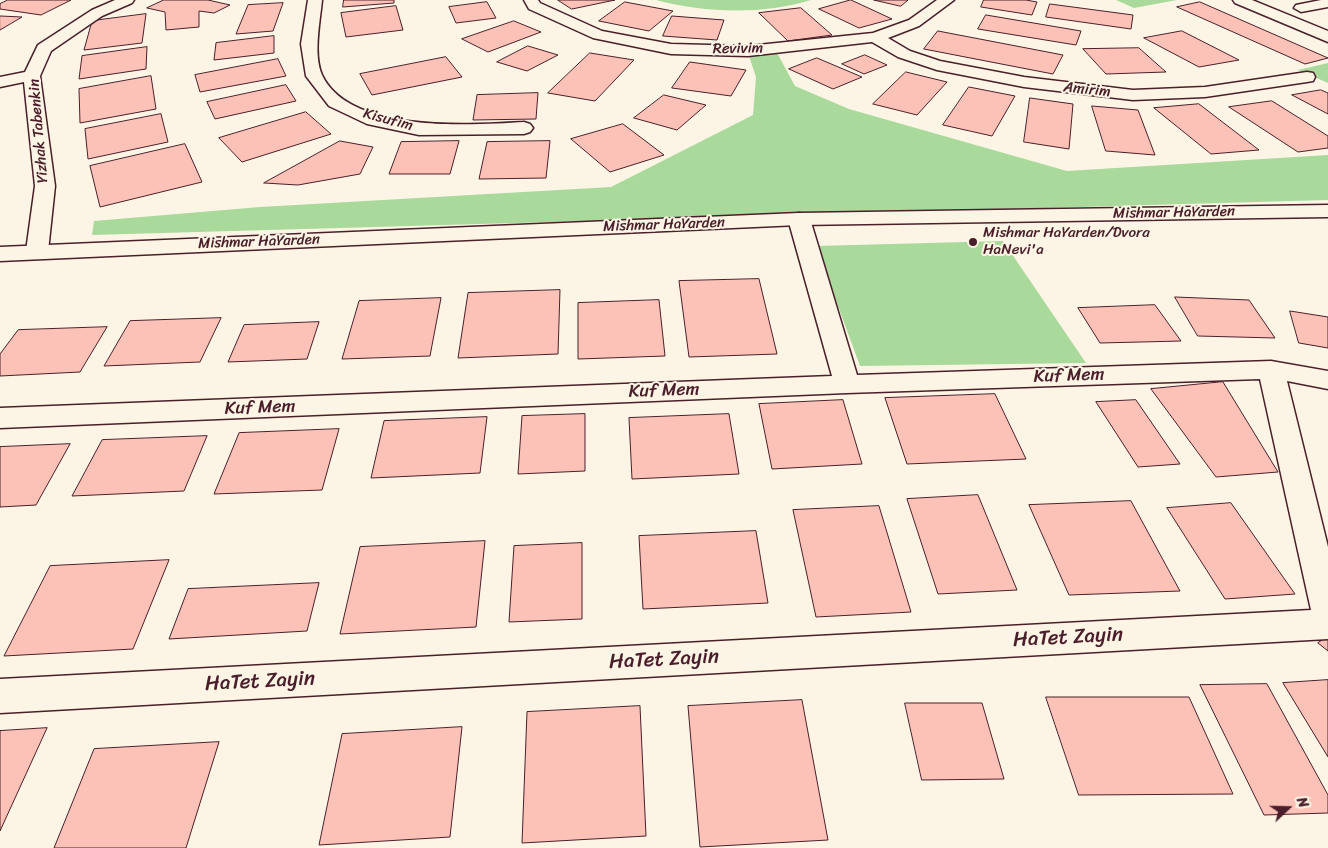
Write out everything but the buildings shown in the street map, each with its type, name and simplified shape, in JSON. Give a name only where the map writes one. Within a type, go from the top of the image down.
[{"type":"street","name":"Yizhak Tabenkin","points":[[37,251],[45,186],[32,76],[44,48],[98,13],[128,0]]},
{"type":"street","name":"Kisufim","points":[[315,0],[309,44],[314,76],[335,102],[373,120],[419,129],[475,130],[524,128]]},
{"type":"street","name":"Revivim","points":[[530,0],[534,6],[598,35],[671,49],[754,51],[874,37],[914,23],[947,0]]},
{"type":"street","points":[[1240,0],[1328,37]]},
{"type":"street","points":[[1328,3],[1294,6],[1328,19]]},
{"type":"street","name":"Amirim","points":[[874,37],[904,54],[937,65],[1024,82],[1133,95],[1205,92],[1308,77]]},
{"type":"street","points":[[0,82],[32,76]]},
{"type":"street","name":"Mishmar HaYarden","points":[[0,254],[799,220],[1328,211]]},
{"type":"street","points":[[799,220],[847,384]]},
{"type":"street","points":[[1271,370],[1328,614]]},
{"type":"street","name":"Kuf Mem","points":[[0,418],[847,384],[1271,370],[1328,380]]},
{"type":"street","name":"HaTet Zayin","points":[[0,696],[1328,624]]},
{"type":"green space","points":[[656,0],[811,0],[773,8],[714,10]]},
{"type":"green space","points":[[1116,0],[1177,0],[1134,8]]},
{"type":"green space","points":[[776,51],[795,86],[849,109],[1067,171],[1328,155],[1328,200],[92,235],[94,221],[260,207],[611,187],[753,115],[756,77],[748,53]]},
{"type":"green space","points":[[1328,63],[1328,83],[1298,70]]},
{"type":"green space","points":[[1003,241],[1086,363],[860,366],[816,246]]},
{"type":"place","name":"Mishmar HaYarden/Dvora HaNevi'a","points":[[973,242]]}]
